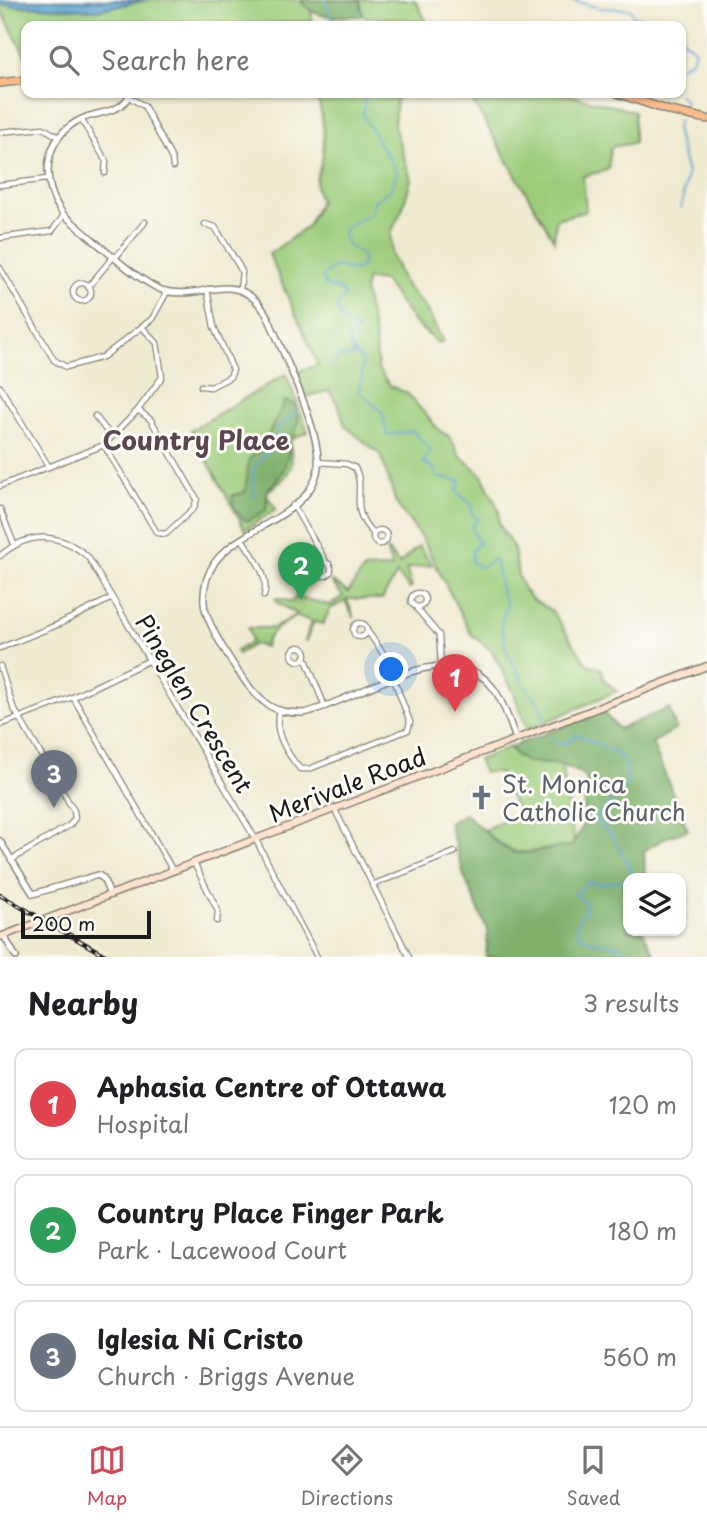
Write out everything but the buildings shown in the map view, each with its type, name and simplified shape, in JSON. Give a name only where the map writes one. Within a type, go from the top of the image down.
[{"type":"main road","points":[[0,83],[21,81]]},
{"type":"main road","points":[[632,98],[670,111],[707,119]]},
{"type":"main road","name":"Merivale Road","points":[[2,937],[707,666]]},
{"type":"street","points":[[126,98],[114,110],[81,119],[59,137],[48,158],[48,188],[64,215],[157,288],[167,292],[229,287],[240,290],[255,301],[268,317],[316,439],[319,462],[314,482],[293,505],[225,550],[213,565],[206,585],[204,605],[210,621],[251,690],[266,704],[278,710],[304,713],[441,664],[470,668],[487,681],[498,695],[516,739]]},
{"type":"street","points":[[133,98],[144,106],[172,159],[173,167]]},
{"type":"street","points":[[81,119],[106,161],[104,173]]},
{"type":"street","points":[[0,132],[34,127],[43,128],[59,137]]},
{"type":"street","points":[[0,185],[47,178]]},
{"type":"street","points":[[0,238],[52,231],[64,215]]},
{"type":"street","points":[[88,286],[145,222]]},
{"type":"street","points":[[205,224],[215,228],[239,266],[242,272],[240,290]]},
{"type":"street","points":[[0,268],[57,363],[66,367],[103,357],[159,311],[167,292]]},
{"type":"street","points":[[201,386],[211,387],[230,377],[233,370],[214,327],[207,288]]},
{"type":"street","points":[[0,486],[104,445],[110,435],[138,410],[162,377],[157,343],[142,327]]},
{"type":"street","points":[[0,387],[48,467]]},
{"type":"street","points":[[104,445],[157,533],[168,533],[194,508],[196,495],[151,420],[138,410]]},
{"type":"street","points":[[95,416],[110,435]]},
{"type":"street","points":[[319,462],[347,464],[355,468],[359,511],[374,534]]},
{"type":"street","points":[[293,505],[325,560]]},
{"type":"street","points":[[0,509],[14,544]]},
{"type":"street","name":"Pineglen Crescent","points":[[0,556],[14,544],[50,537],[75,545],[88,557],[256,840],[316,957]]},
{"type":"street","points":[[242,540],[260,567],[266,585],[264,596]]},
{"type":"street","points":[[0,648],[57,625],[112,598]]},
{"type":"street","points":[[417,609],[439,635],[441,664]]},
{"type":"street","points":[[278,710],[278,734],[300,769],[309,769],[408,730],[410,722],[383,651],[368,632]]},
{"type":"street","points":[[305,657],[325,707]]},
{"type":"street","points":[[0,725],[73,697],[150,660]]},
{"type":"street","points":[[0,666],[19,716],[74,810],[75,818],[70,825],[11,860]]},
{"type":"street","points":[[73,697],[173,871]]},
{"type":"street","points":[[335,810],[409,957]]},
{"type":"street","points":[[0,841],[33,894],[98,875],[103,878],[110,895]]},
{"type":"street","points":[[372,885],[455,852]]},
{"type":"street","points":[[194,863],[218,911],[216,921]]},
{"type":"street","points":[[2,937],[16,957]]},
{"type":"green space","points":[[148,0],[311,0],[312,21],[21,21],[21,48],[0,5],[97,10]]},
{"type":"green space","points":[[300,0],[360,0],[363,16],[320,15]]},
{"type":"green space","points":[[360,0],[415,0],[426,21],[416,21],[363,16]]},
{"type":"green space","points":[[316,98],[397,98],[394,126],[411,179],[403,207],[391,233],[392,255],[403,282],[426,309],[442,343],[438,343],[414,322],[384,281],[367,279],[364,290],[375,336],[378,369],[390,386],[407,393],[439,430],[450,437],[460,456],[481,474],[499,510],[499,524],[514,549],[518,575],[524,590],[533,600],[552,611],[586,663],[602,669],[604,680],[617,691],[527,730],[514,693],[492,651],[471,634],[423,540],[396,503],[381,455],[345,426],[339,406],[329,391],[304,397],[297,378],[301,370],[318,365],[269,254],[308,226],[320,201],[316,186],[323,153]]},
{"type":"green space","points":[[471,98],[581,98],[634,111],[634,143],[611,147],[608,170],[583,176],[586,211],[556,219],[554,240]]},
{"type":"green space","points":[[286,374],[308,432],[289,440],[292,459],[289,471],[265,493],[276,509],[245,530],[191,430]]},
{"type":"green space","points":[[285,401],[294,404],[298,422],[285,465],[268,489],[266,510],[248,521],[243,519],[234,507],[232,496],[245,492],[249,459],[261,449]]},
{"type":"green space","points":[[419,546],[432,565],[406,569],[412,587],[410,589],[397,574],[382,599],[347,599],[354,618],[345,601],[330,609],[323,624],[314,622],[305,642],[311,621],[297,616],[273,632],[265,647],[254,644],[238,654],[236,651],[252,641],[248,628],[274,628],[297,614],[276,602],[276,598],[292,602],[295,597],[330,605],[343,596],[330,580],[348,592],[364,569],[392,568],[386,549],[399,564]]},
{"type":"green space","points":[[669,708],[676,729],[652,743],[688,830],[665,838],[644,851],[645,873],[623,873],[623,936],[646,936],[656,957],[486,957],[488,931],[464,876],[449,823],[465,814],[502,847],[516,854],[572,846],[582,827],[587,777],[561,765],[526,761],[510,747],[603,712],[619,729]]},
{"type":"green space","points":[[510,747],[514,753],[526,760],[562,764],[574,841],[572,846],[516,851],[506,848],[484,830],[518,813],[499,772],[484,772],[478,760]]},
{"type":"water","points":[[0,0],[148,0],[97,10],[0,5]]},
{"type":"waterway","points":[[325,0],[333,20]]},
{"type":"waterway","points":[[571,0],[599,8],[630,9],[634,16],[651,21]]},
{"type":"waterway","points":[[686,42],[695,50],[692,60],[686,63]]},
{"type":"waterway","points":[[365,98],[363,115],[397,173],[391,189],[374,201],[372,212],[345,228],[343,234],[347,245],[362,255],[363,264],[355,271],[335,266],[322,277],[326,286],[340,289],[345,295],[336,307],[343,322],[354,326],[357,331],[347,338],[352,350],[362,360],[362,378],[358,391],[382,412],[387,435],[413,431],[431,451],[423,462],[434,468],[437,477],[461,481],[456,491],[472,505],[472,514],[478,519],[471,528],[479,543],[472,551],[472,563],[481,567],[494,559],[507,605],[501,623],[506,649],[525,686],[538,701],[545,721]]},
{"type":"waterway","points":[[682,98],[686,102],[683,107]]},
{"type":"waterway","points":[[679,121],[676,129],[687,174],[681,208]]},
{"type":"waterway","points":[[332,367],[340,356],[349,358],[356,353]]},
{"type":"waterway","points":[[254,497],[254,468],[274,448],[278,427],[297,412]]},
{"type":"waterway","points":[[553,738],[557,743],[565,744],[577,735],[624,760],[628,784],[596,820],[613,837],[632,873]]},
{"type":"waterway","points":[[621,957],[624,951],[621,946],[586,940],[578,933],[577,922],[586,910],[586,903],[575,895],[588,882],[601,884],[623,880]]},
{"type":"railway","points":[[0,895],[108,957]]},
{"type":"place","name":"Country Place Finger Park","points":[[301,600]]},
{"type":"place","name":"Aphasia Centre of Ottawa","points":[[455,712]]},
{"type":"place","name":"St. Monica Catholic Church","points":[[482,797]]},
{"type":"place","name":"Iglesia Ni Cristo","points":[[54,808]]},
{"type":"district","name":"Country Place","points":[[196,439]]}]
